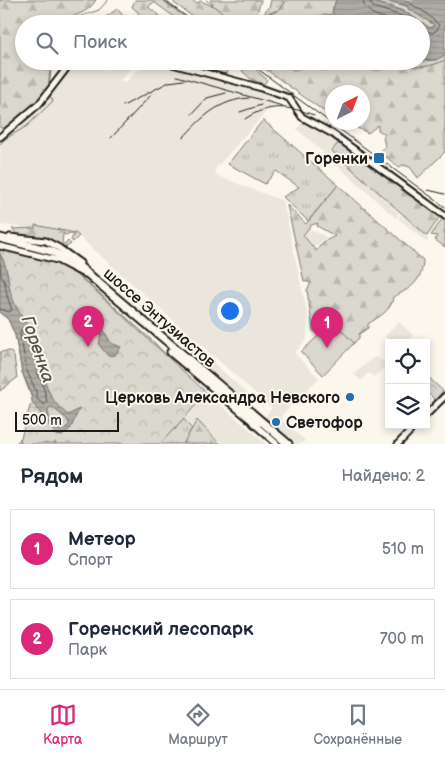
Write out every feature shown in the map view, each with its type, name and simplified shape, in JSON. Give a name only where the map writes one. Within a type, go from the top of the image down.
[{"type":"highway","name":"шоссе Энтузиастов","points":[[0,237],[56,252],[70,260],[288,444]]},
{"type":"highway","name":"шоссе Энтузиастов","points":[[0,244],[51,256],[71,264],[88,275],[240,410],[282,444]]},
{"type":"main road","points":[[0,137],[39,104],[65,70]]},
{"type":"main road","points":[[195,70],[258,87],[290,98],[302,117],[328,130],[445,216]]},
{"type":"main road","points":[[430,411],[445,396]]},
{"type":"main road","points":[[240,410],[277,444]]},
{"type":"main road","points":[[254,416],[293,444]]},
{"type":"main road","points":[[398,444],[412,429]]},
{"type":"shaded area","points":[[70,70],[106,70],[115,76],[108,70],[129,70],[122,79],[119,78],[125,83],[138,70],[187,70],[270,93],[272,110],[266,112],[215,169],[215,172],[218,176],[283,201],[308,317],[307,339],[294,353],[319,378],[281,416],[283,418],[282,421],[305,440],[302,444],[295,444],[264,418],[272,408],[75,233],[35,226],[35,228],[0,225],[0,139],[38,109]]},
{"type":"shaded area","points":[[304,120],[340,141],[332,150],[398,212],[397,219],[297,129]]},
{"type":"shaded area","points":[[400,214],[427,236],[428,241],[426,242],[399,219]]},
{"type":"shaded area","points":[[309,228],[326,237],[314,248],[303,235]]},
{"type":"shaded area","points":[[399,322],[413,335],[410,339],[388,339],[385,336]]},
{"type":"shaded area","points":[[196,347],[248,394],[242,401],[190,354]]},
{"type":"shaded area","points":[[374,357],[381,359],[385,363],[385,367],[374,377],[368,373],[361,381],[354,374]]},
{"type":"shaded area","points":[[207,393],[266,444],[220,444],[211,433],[192,426],[183,417]]},
{"type":"green space","points":[[0,0],[96,0],[88,9],[77,15],[15,15],[15,70],[50,70],[48,89],[34,107],[9,128],[0,128]]},
{"type":"green space","points":[[135,0],[162,0],[182,15],[172,15],[154,2],[148,7],[159,15],[139,15],[132,7]]},
{"type":"green space","points":[[174,0],[192,0],[196,3],[201,1],[212,6],[213,4],[210,0],[261,0],[257,13],[260,15],[191,15],[174,3]]},
{"type":"green space","points":[[271,0],[284,0],[279,9],[264,15],[267,8],[269,8]]},
{"type":"green space","points":[[286,0],[336,0],[332,12],[335,15],[265,15],[279,10]]},
{"type":"green space","points":[[367,0],[395,3],[413,9],[422,15],[410,15],[404,11]]},
{"type":"green space","points":[[117,9],[122,14],[122,15],[109,15]]},
{"type":"green space","points":[[445,55],[445,60],[430,66],[430,60]]},
{"type":"green space","points":[[445,60],[445,152],[418,178],[410,167],[403,165],[399,167],[381,153],[380,151],[385,146],[383,137],[385,134],[378,130],[378,125],[368,133],[362,130],[370,130],[370,85],[325,85],[325,112],[267,70],[430,70],[430,65]]},
{"type":"green space","points":[[208,70],[226,70],[228,73],[224,74]]},
{"type":"green space","points":[[256,70],[267,80],[264,84],[252,80],[242,71]]},
{"type":"green space","points":[[263,120],[338,185],[308,221],[283,197],[299,187],[276,171],[265,184],[228,164]]},
{"type":"green space","points":[[337,144],[347,146],[441,215],[427,236],[332,151]]},
{"type":"green space","points":[[338,185],[423,260],[421,274],[418,279],[405,291],[393,297],[387,310],[368,324],[368,328],[359,334],[359,338],[354,343],[333,322],[321,333],[313,331],[307,290],[311,283],[304,281],[287,205],[306,224]],"holes":[[[318,223],[317,226],[335,236],[323,242],[316,251],[303,235],[311,225]]]},
{"type":"green space","points":[[443,218],[445,218],[445,247],[435,240],[437,236],[431,235]]},
{"type":"green space","points":[[35,225],[75,233],[79,236],[73,242],[71,240],[74,234],[63,234],[62,243],[65,245],[68,241],[71,244],[65,248],[46,239],[20,236],[12,229],[35,228]]},
{"type":"green space","points":[[0,249],[43,259],[66,267],[88,284],[207,393],[160,444],[15,444],[21,438],[30,406],[34,404],[22,372],[15,335],[8,319],[0,313]]},
{"type":"green space","points":[[80,276],[154,342],[174,363],[77,277]]},
{"type":"green space","points":[[333,322],[354,343],[323,375],[301,352]]},
{"type":"green space","points":[[10,351],[14,356],[17,378],[0,391],[0,352]]},
{"type":"green space","points":[[430,379],[443,391],[435,400],[430,395]]},
{"type":"green space","points":[[183,418],[192,429],[184,444],[153,444],[169,425],[175,430]]},
{"type":"green space","points":[[197,420],[220,444],[183,444]]},
{"type":"water","points":[[336,0],[362,1],[386,5],[410,15],[335,15],[332,12]]},
{"type":"water","points":[[385,0],[445,0],[445,55],[436,60],[430,60],[430,28],[434,26],[430,22],[430,15],[418,15],[408,9],[408,6]]},
{"type":"water","points":[[0,254],[5,265],[12,297],[36,345],[47,388],[59,406],[68,415],[79,409],[71,428],[62,436],[56,435],[32,402],[31,393],[22,372],[15,335],[8,319],[0,313]],"holes":[[[52,407],[68,420],[69,425],[64,429],[58,430],[50,423],[48,409]]]},
{"type":"water","points":[[102,327],[111,343],[121,347],[115,355],[108,356],[99,345]]},
{"type":"waterway","name":"Горенка","points":[[85,15],[99,10],[108,0]]},
{"type":"waterway","name":"Горенка","points":[[206,0],[225,15]]},
{"type":"waterway","name":"Горенка","points":[[325,15],[333,14]]},
{"type":"waterway","name":"Горенка","points":[[49,87],[51,70]]},
{"type":"waterway","name":"Горенка","points":[[0,144],[27,126],[53,101],[50,96]]},
{"type":"waterway","points":[[20,438],[21,444]]},
{"type":"railway","points":[[164,0],[184,15]]},
{"type":"railway","points":[[259,70],[445,207]]},
{"type":"railway","points":[[177,76],[286,107]]},
{"type":"railway","points":[[123,106],[169,82],[184,80]]},
{"type":"railway","points":[[192,114],[207,98],[226,93]]},
{"type":"railway","points":[[111,138],[151,95]]},
{"type":"railway","points":[[183,138],[197,123],[220,106],[238,99],[249,98]]},
{"type":"railway","points":[[240,112],[261,105]]},
{"type":"railway","points":[[245,119],[270,108],[287,108],[314,115]]},
{"type":"railway","points":[[428,190],[445,194]]},
{"type":"place","name":"Горенки","points":[[379,158]]},
{"type":"place","name":"Горенский лесопарк","points":[[88,347]]},
{"type":"place","name":"Метеор","points":[[327,348]]},
{"type":"place","name":"Церковь Александра Невского","points":[[350,397]]},
{"type":"place","name":"Светофор","points":[[276,422]]}]
